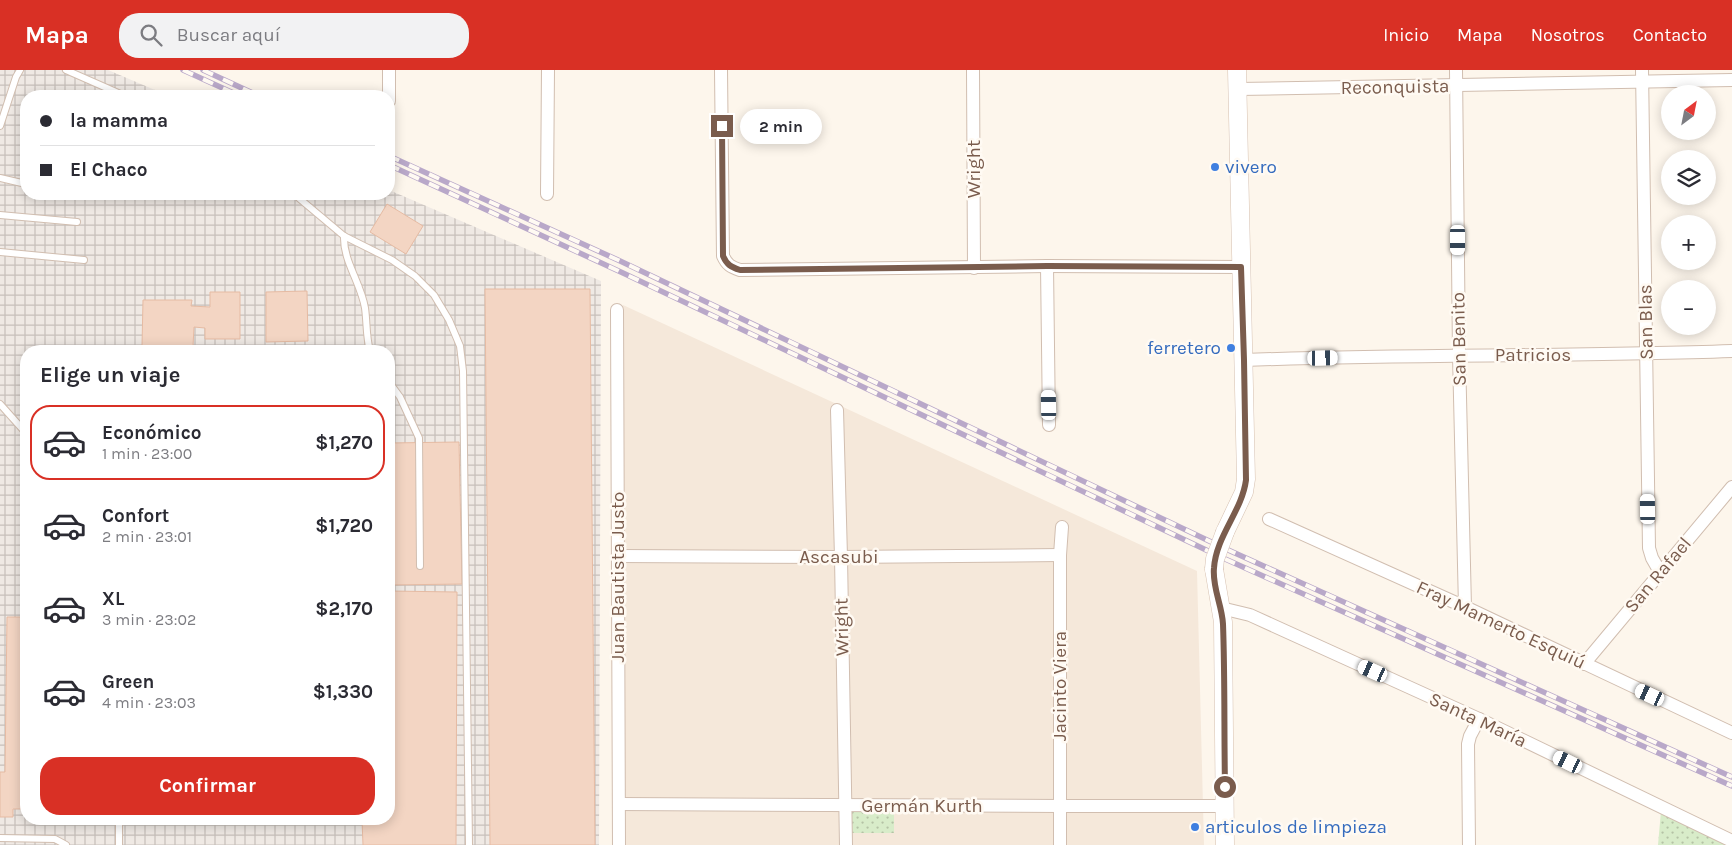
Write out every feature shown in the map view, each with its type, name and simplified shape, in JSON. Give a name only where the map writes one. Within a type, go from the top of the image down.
[{"type":"main road","points":[[1225,845],[1223,622],[1217,596],[1214,569],[1215,559],[1225,532],[1244,492],[1246,480],[1238,70]]},
{"type":"street","points":[[389,70],[389,90]]},
{"type":"street","points":[[547,194],[548,70]]},
{"type":"street","points":[[721,70],[723,256],[726,263],[731,267],[740,270],[1047,266],[1241,267]]},
{"type":"street","name":"Wright","points":[[973,70],[974,268]]},
{"type":"street","name":"San Benito","points":[[1456,70],[1459,355],[1465,607]]},
{"type":"street","name":"Reconquista","points":[[1238,89],[1456,86],[1642,76],[1732,80]]},
{"type":"street","name":"San Blas","points":[[1642,76],[1649,548],[1660,572]]},
{"type":"street","points":[[1047,266],[1049,425]]},
{"type":"street","name":"Juan Bautista Justo","points":[[617,310],[619,845]]},
{"type":"street","name":"Patricios","points":[[1244,360],[1732,351]]},
{"type":"street","name":"Wright","points":[[837,410],[846,845]]},
{"type":"street","name":"San Rafael","points":[[1584,664],[1731,490]]},
{"type":"street","name":"Fray Mamerto Esquiú","points":[[1269,519],[1465,607],[1732,733]]},
{"type":"street","name":"Jacinto Viera","points":[[1060,845],[1060,555],[1062,527]]},
{"type":"street","name":"Ascasubi","points":[[618,556],[841,557],[1060,555]]},
{"type":"street","name":"Santa María","points":[[1221,608],[1250,616],[1479,719],[1732,840]]},
{"type":"street","points":[[1469,845],[1468,744],[1479,719]]},
{"type":"street","name":"Germán Kurth","points":[[619,804],[1225,806]]},
{"type":"lane","points":[[0,126],[20,70]]},
{"type":"lane","points":[[66,70],[111,90]]},
{"type":"lane","points":[[0,178],[20,183]]},
{"type":"lane","points":[[301,200],[344,236],[392,260],[415,276],[434,295],[449,320],[460,346],[463,381],[469,845]]},
{"type":"lane","points":[[0,214],[77,222]]},
{"type":"lane","points":[[344,236],[348,259],[359,283],[365,307],[368,345]]},
{"type":"lane","points":[[0,252],[84,260]]},
{"type":"lane","points":[[395,390],[419,438],[420,566]]},
{"type":"lane","points":[[0,404],[20,426]]},
{"type":"lane","points":[[119,825],[119,845]]},
{"type":"lane","points":[[0,838],[55,839],[66,845]]},
{"type":"shaded area","points":[[0,70],[108,70],[155,90],[20,90],[20,200],[395,200],[395,193],[601,281],[599,845],[0,845]]},
{"type":"shaded area","points":[[623,305],[1197,571],[1204,845],[623,845]]},
{"type":"green space","points":[[849,811],[894,811],[894,833],[849,833]]},
{"type":"green space","points":[[1661,811],[1729,845],[1658,845]]},
{"type":"building","points":[[387,204],[423,226],[406,254],[370,232]]},
{"type":"building","points":[[485,289],[590,289],[595,845],[490,845]]},
{"type":"building","points":[[307,291],[308,341],[266,342],[266,292]]},
{"type":"building","points":[[210,292],[240,292],[240,339],[205,339],[205,328],[194,327],[193,345],[142,345],[143,300],[192,300],[191,306],[210,307]]},
{"type":"building","points":[[459,442],[462,584],[395,585],[395,443]]},
{"type":"building","points":[[395,591],[457,592],[456,845],[363,845],[362,825],[395,825]]},
{"type":"building","points":[[7,617],[20,617],[20,809],[13,809],[13,817],[0,817],[0,772],[5,772]]},
{"type":"railway","points":[[183,70],[227,90]]},
{"type":"railway","points":[[203,70],[246,90]]},
{"type":"railway","points":[[395,159],[618,260],[1226,549],[1732,777]]},
{"type":"railway","points":[[395,168],[623,273],[1223,558],[1732,786]]},
{"type":"place","name":"vivero","points":[[1215,167]]},
{"type":"place","name":"ferretero","points":[[1231,348]]},
{"type":"place","name":"articulos de limpieza","points":[[1195,827]]},
{"type":"route","points":[[722,126],[723,256],[726,263],[740,270],[1047,266],[1241,267],[1246,480],[1244,492],[1225,532],[1215,559],[1214,569],[1217,596],[1223,622],[1225,787]]}]
